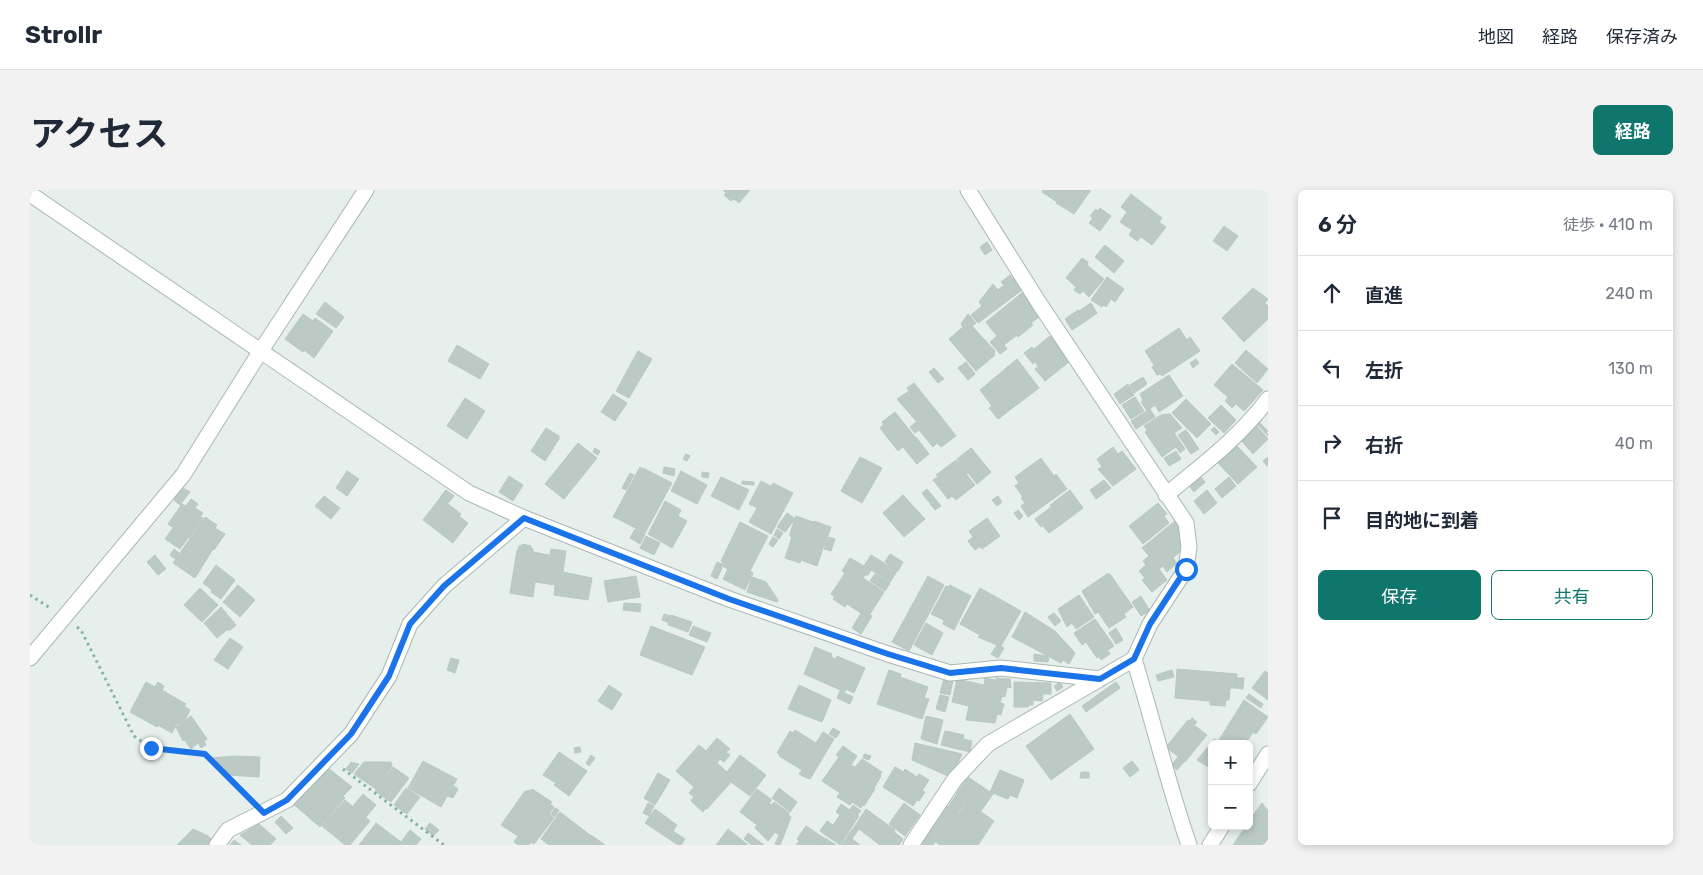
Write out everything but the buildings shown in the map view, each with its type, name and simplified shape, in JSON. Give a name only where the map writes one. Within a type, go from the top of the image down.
[{"type":"street","points":[[30,658],[183,475],[260,352],[366,190]]},
{"type":"street","points":[[911,845],[955,779],[988,744],[1134,659],[1150,624],[1186,569],[1189,547],[1186,524],[1039,303],[968,190]]},
{"type":"street","points":[[30,194],[469,493],[524,518],[729,599],[888,654],[950,673],[1001,668],[1100,679]]},
{"type":"street","points":[[1166,495],[1226,445],[1260,410],[1268,399]]},
{"type":"street","points":[[217,845],[228,830],[287,800],[351,734],[389,676],[410,624],[444,586],[524,518]]},
{"type":"street","points":[[1134,659],[1189,845]]},
{"type":"street","points":[[1253,778],[1268,754]]},
{"type":"street","points":[[1210,845],[1219,830]]},
{"type":"path","points":[[65,618],[81,630],[134,736],[151,748],[205,754],[264,813]]},
{"type":"path","points":[[327,757],[444,845]]},
{"type":"route","points":[[151,748],[205,754],[264,813],[287,800],[351,734],[389,676],[410,624],[444,586],[524,518],[729,599],[888,654],[950,673],[1001,668],[1100,679],[1134,659],[1150,624],[1186,569]]}]
